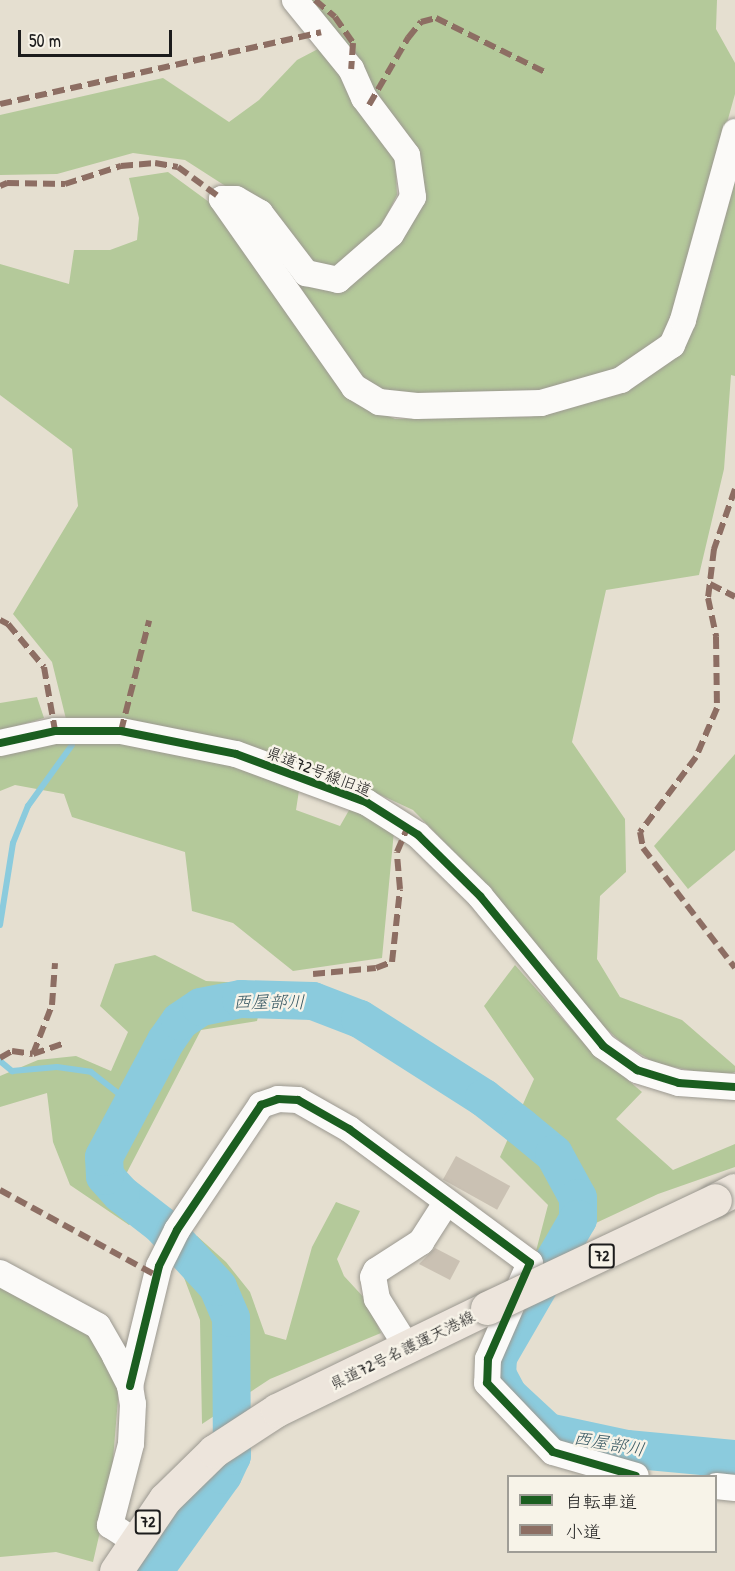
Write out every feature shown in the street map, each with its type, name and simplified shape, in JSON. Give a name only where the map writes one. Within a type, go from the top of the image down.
[{"type":"main road","name":"県道72号名護運天港線","points":[[116,1571],[135,1541],[184,1477],[214,1450],[277,1410],[725,1195]]},
{"type":"street","points":[[295,0],[351,69],[364,98],[407,155],[413,197],[391,234],[338,280],[306,273],[260,213],[236,199],[222,199],[354,387],[379,402],[417,406],[540,403],[621,380],[652,362],[672,345],[683,320],[735,132]]},
{"type":"street","name":"県道72号線旧道","points":[[0,743],[55,731],[121,731],[236,754],[366,802],[418,835],[480,896],[603,1046],[637,1070],[679,1083],[735,1087]]},
{"type":"street","points":[[130,1386],[159,1266],[177,1230],[243,1128],[261,1105],[278,1099],[298,1100],[322,1111],[530,1263],[488,1359],[487,1383],[554,1452],[633,1475]]},
{"type":"street","points":[[407,1347],[377,1299],[373,1277],[376,1271],[421,1242],[446,1203]]},
{"type":"street","points":[[0,1273],[98,1326],[130,1386],[133,1404],[131,1444],[110,1525],[135,1541]]},
{"type":"street","points":[[717,1486],[735,1488]]},
{"type":"green space","points":[[302,0],[717,0],[716,29],[735,63],[735,94],[668,335],[622,372],[539,394],[423,396],[385,392],[363,383],[288,278],[254,215],[340,289],[420,206],[402,130],[369,81]]},
{"type":"green space","points":[[318,49],[343,76],[352,103],[395,155],[397,195],[379,231],[336,269],[309,261],[227,187],[185,160],[133,153],[57,174],[0,175],[0,115],[163,78],[229,122],[259,100],[297,60]]},
{"type":"green space","points":[[168,172],[209,202],[315,343],[347,397],[395,419],[530,417],[620,394],[677,352],[735,175],[735,376],[731,375],[724,469],[699,575],[606,590],[572,742],[625,819],[626,872],[600,896],[597,959],[620,997],[682,1020],[735,1066],[735,1072],[722,1077],[655,1063],[622,1043],[578,1003],[492,891],[413,810],[318,766],[217,738],[66,719],[52,662],[13,614],[78,506],[72,449],[0,395],[0,264],[69,284],[74,250],[110,250],[137,240],[139,218],[129,178]]},
{"type":"green space","points":[[37,697],[44,718],[0,731],[0,703]]},
{"type":"green space","points":[[52,742],[115,743],[198,755],[300,784],[296,810],[340,826],[352,805],[394,831],[382,958],[293,971],[233,923],[192,911],[185,852],[72,817],[64,794],[15,785],[0,791],[0,755]]},
{"type":"green space","points":[[735,754],[735,850],[688,889],[654,846]]},
{"type":"green space","points":[[155,955],[206,981],[266,984],[257,1021],[201,1030],[123,1180],[150,1207],[129,1225],[70,1185],[53,1142],[47,1093],[0,1107],[0,1076],[38,1060],[76,1056],[111,1071],[128,1032],[100,1006],[115,964]]},
{"type":"green space","points":[[515,965],[582,1041],[642,1092],[616,1119],[673,1170],[735,1144],[735,1167],[658,1194],[536,1251],[548,1205],[500,1157],[534,1079],[484,1006]]},
{"type":"green space","points":[[336,1202],[360,1211],[337,1259],[344,1276],[367,1301],[381,1333],[270,1379],[202,1424],[200,1320],[183,1275],[197,1236],[226,1262],[250,1292],[265,1334],[286,1340],[312,1247]]},
{"type":"green space","points":[[0,1282],[91,1334],[119,1387],[111,1484],[93,1562],[56,1552],[0,1557]]},
{"type":"building","points":[[456,1156],[510,1186],[497,1210],[443,1180]]},
{"type":"building","points":[[435,1248],[460,1261],[450,1280],[419,1264]]},
{"type":"waterway","points":[[0,925],[13,843],[28,806],[72,745]]},
{"type":"waterway","name":"西屋部川","points":[[154,1571],[223,1475],[232,1456],[231,1318],[218,1287],[161,1225],[121,1194],[105,1176],[104,1157],[166,1041],[180,1021],[201,1007],[241,999],[313,1001],[360,1019],[484,1098],[554,1154],[578,1198],[578,1219],[498,1357],[497,1374],[508,1395],[548,1432],[627,1449],[735,1459]]},
{"type":"waterway","points":[[0,1061],[12,1071],[57,1067],[91,1072],[132,1104]]},
{"type":"marked path","points":[[315,0],[335,17],[353,43],[351,69]]},
{"type":"marked path","points":[[369,105],[408,38],[421,22],[436,18],[547,73]]},
{"type":"marked path","points":[[0,104],[321,32]]},
{"type":"marked path","points":[[0,186],[7,183],[65,184],[121,166],[155,163],[178,167],[222,199]]},
{"type":"marked path","points":[[735,489],[714,549],[708,598],[716,637],[717,708],[696,757],[640,832],[643,848],[735,968]]},
{"type":"marked path","points":[[710,584],[735,597]]},
{"type":"marked path","points":[[0,620],[8,624],[44,667],[55,731]]},
{"type":"marked path","points":[[121,731],[149,621]]},
{"type":"marked path","points":[[313,974],[376,968],[392,962],[400,889],[397,852],[407,828]]},
{"type":"marked path","points":[[33,1054],[52,1005],[55,963]]},
{"type":"marked path","points":[[0,1058],[12,1051],[33,1054],[62,1044]]},
{"type":"marked path","points":[[0,1190],[157,1276]]},
{"type":"cycle path","points":[[0,743],[55,731],[121,731],[236,754],[366,802],[418,835],[480,896],[603,1046],[637,1070],[679,1083],[735,1087]]},
{"type":"cycle path","points":[[130,1386],[159,1266],[177,1230],[261,1105],[278,1099],[298,1100],[349,1129],[530,1263],[488,1359],[487,1383],[553,1452],[633,1475]]}]
